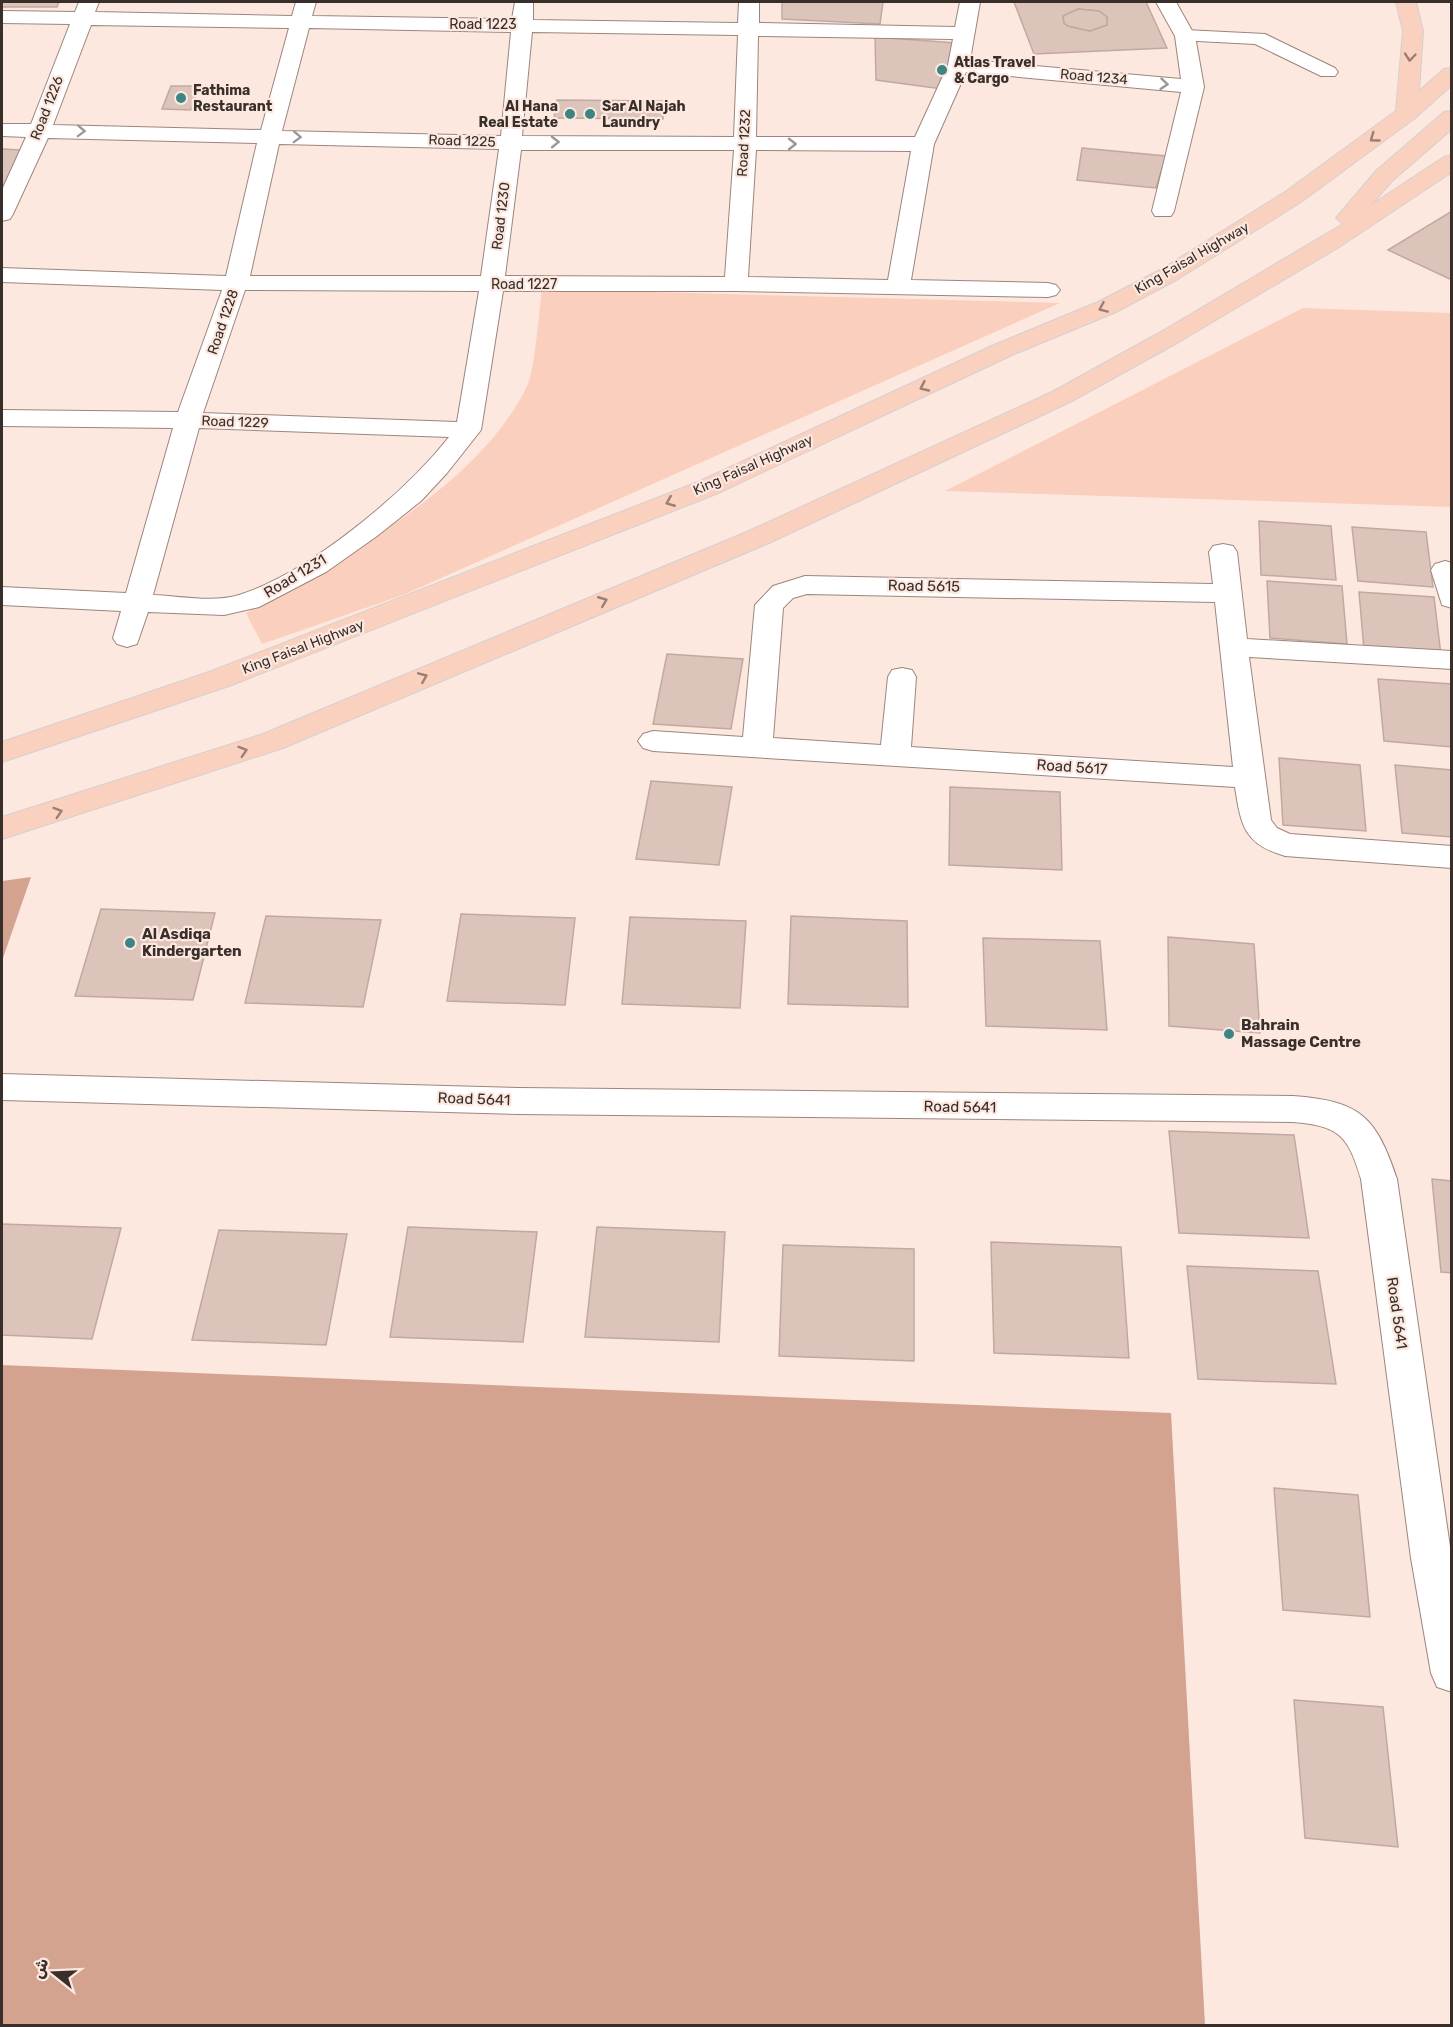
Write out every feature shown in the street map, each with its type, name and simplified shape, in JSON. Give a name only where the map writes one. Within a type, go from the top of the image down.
[{"type":"main road","points":[[1406,2],[1413,31],[1407,113]]},
{"type":"main road","name":"King Faisal Highway","points":[[2,752],[219,679],[685,496],[1003,350],[1107,307],[1170,274],[1284,203],[1407,113],[1452,74]]},
{"type":"main road","points":[[1331,242],[1354,208],[1384,176],[1452,117]]},
{"type":"main road","points":[[2,828],[273,741],[759,537],[1061,397],[1168,338],[1331,242],[1447,167]]},
{"type":"street","name":"Road 1232","points":[[736,284],[745,144],[749,2]]},
{"type":"street","points":[[898,288],[923,144],[959,64],[970,2]]},
{"type":"street","points":[[1163,211],[1193,87],[1185,36],[1166,2]]},
{"type":"street","name":"Road 1223","points":[[2,17],[85,10],[522,13],[748,28],[964,33]]},
{"type":"street","name":"Road 1226","points":[[2,214],[40,130],[85,10]]},
{"type":"street","name":"Road 1228","points":[[127,638],[188,420],[236,283],[270,136],[303,12]]},
{"type":"street","name":"Road 1230","points":[[468,430],[492,285],[516,102],[522,13]]},
{"type":"street","name":"Road 1234","points":[[959,64],[1193,87]]},
{"type":"street","name":"Road 1225","points":[[2,130],[510,143],[923,144]]},
{"type":"street","name":"Road 1227","points":[[2,275],[236,283],[736,284],[1048,290]]},
{"type":"street","name":"Road 1229","points":[[2,418],[188,420],[468,430]]},
{"type":"street","name":"Road 1231","points":[[2,596],[225,606],[275,591],[387,513],[427,480],[468,430]]},
{"type":"street","points":[[1223,552],[1249,778],[1256,822],[1266,836],[1285,845],[1452,857]]},
{"type":"street","points":[[1445,570],[1452,599]]},
{"type":"street","name":"Road 5615","points":[[757,747],[769,605],[783,592],[794,588],[830,584],[1228,593]]},
{"type":"street","points":[[1234,647],[1452,660]]},
{"type":"street","points":[[895,756],[902,677]]},
{"type":"street","name":"Road 5617","points":[[653,741],[1249,778]]},
{"type":"street","name":"Road 5641","points":[[2,1087],[519,1101],[1293,1109],[1322,1110],[1350,1120],[1369,1146],[1379,1179],[1431,1558],[1451,1663]]},
{"type":"lane","points":[[1185,36],[1258,38],[1328,72]]},
{"type":"shaded area","points":[[542,289],[1060,303],[403,595],[262,644],[246,613],[324,568],[405,516],[443,487],[477,456],[506,421],[528,384],[535,352]]},
{"type":"shaded area","points":[[1303,308],[1451,313],[1451,507],[945,491]]},
{"type":"shaded area","points":[[31,877],[2,961],[2,881]]},
{"type":"shaded area","points":[[2,1365],[1171,1413],[1205,2025],[2,2025]]},
{"type":"building","points":[[2,2],[59,2],[57,7],[2,7]]},
{"type":"building","points":[[782,2],[883,2],[880,24],[782,19]]},
{"type":"building","points":[[1014,2],[1146,2],[1167,48],[1034,54]],"holes":[[[1078,9],[1099,11],[1107,17],[1107,25],[1090,31],[1064,23],[1063,16]]]},
{"type":"building","points":[[1078,9],[1099,11],[1107,17],[1107,25],[1090,31],[1064,23],[1063,16]]},
{"type":"building","points":[[875,37],[956,43],[942,89],[876,80]]},
{"type":"building","name":"Fathima Restaurant","points":[[171,86],[199,86],[191,110],[162,109]]},
{"type":"building","points":[[557,100],[664,101],[663,119],[554,118]]},
{"type":"building","points":[[1082,148],[1166,156],[1156,188],[1077,180]]},
{"type":"building","points":[[2,149],[21,150],[5,187],[2,187]]},
{"type":"building","points":[[1452,211],[1452,280],[1388,250]]},
{"type":"building","points":[[1259,521],[1331,526],[1336,580],[1261,575]]},
{"type":"building","points":[[1352,527],[1426,532],[1433,587],[1358,581]]},
{"type":"building","points":[[1267,581],[1342,586],[1347,644],[1270,638]]},
{"type":"building","points":[[1359,592],[1434,597],[1441,655],[1364,650]]},
{"type":"building","points":[[667,654],[743,659],[731,729],[653,724]]},
{"type":"building","points":[[1378,679],[1452,684],[1452,747],[1384,741]]},
{"type":"building","points":[[1279,758],[1360,765],[1366,831],[1283,825]]},
{"type":"building","points":[[1395,765],[1452,770],[1452,837],[1402,833]]},
{"type":"building","points":[[651,781],[732,787],[719,865],[636,859]]},
{"type":"building","points":[[950,787],[1060,792],[1062,870],[949,865]]},
{"type":"building","points":[[101,909],[215,913],[193,1000],[75,996]]},
{"type":"building","points":[[461,914],[575,918],[565,1005],[447,1001]]},
{"type":"building","points":[[266,916],[381,920],[363,1007],[245,1003]]},
{"type":"building","points":[[791,916],[907,921],[908,1007],[788,1004]]},
{"type":"building","points":[[630,917],[746,921],[740,1008],[622,1004]]},
{"type":"building","points":[[1168,937],[1254,944],[1260,1033],[1169,1026]]},
{"type":"building","points":[[983,938],[1100,941],[1107,1030],[986,1026]]},
{"type":"building","points":[[1169,1131],[1294,1135],[1309,1238],[1179,1233]]},
{"type":"building","points":[[1432,1179],[1452,1181],[1452,1273],[1441,1272]]},
{"type":"building","points":[[2,1224],[121,1228],[92,1339],[2,1335]]},
{"type":"building","points":[[408,1227],[537,1232],[523,1342],[390,1337]]},
{"type":"building","points":[[597,1227],[725,1232],[719,1342],[585,1337]]},
{"type":"building","points":[[219,1230],[347,1234],[326,1345],[192,1340]]},
{"type":"building","points":[[991,1242],[1121,1247],[1129,1358],[994,1353]]},
{"type":"building","points":[[783,1245],[914,1249],[914,1361],[779,1356]]},
{"type":"building","points":[[1187,1266],[1318,1271],[1336,1384],[1198,1379]]},
{"type":"building","points":[[1274,1488],[1358,1495],[1370,1617],[1283,1610]]},
{"type":"building","points":[[1294,1700],[1383,1707],[1398,1847],[1305,1838]]},
{"type":"place","name":"Atlas Travel & Cargo","points":[[942,70]]},
{"type":"place","name":"Fathima Restaurant","points":[[181,98]]},
{"type":"place","name":"Al Hana Real Estate","points":[[570,114]]},
{"type":"place","name":"Sar Al Najah Laundry","points":[[590,114]]},
{"type":"place","name":"Al Asdiqa Kindergarten","points":[[130,943]]},
{"type":"place","name":"Bahrain Massage Centre","points":[[1229,1034]]}]
